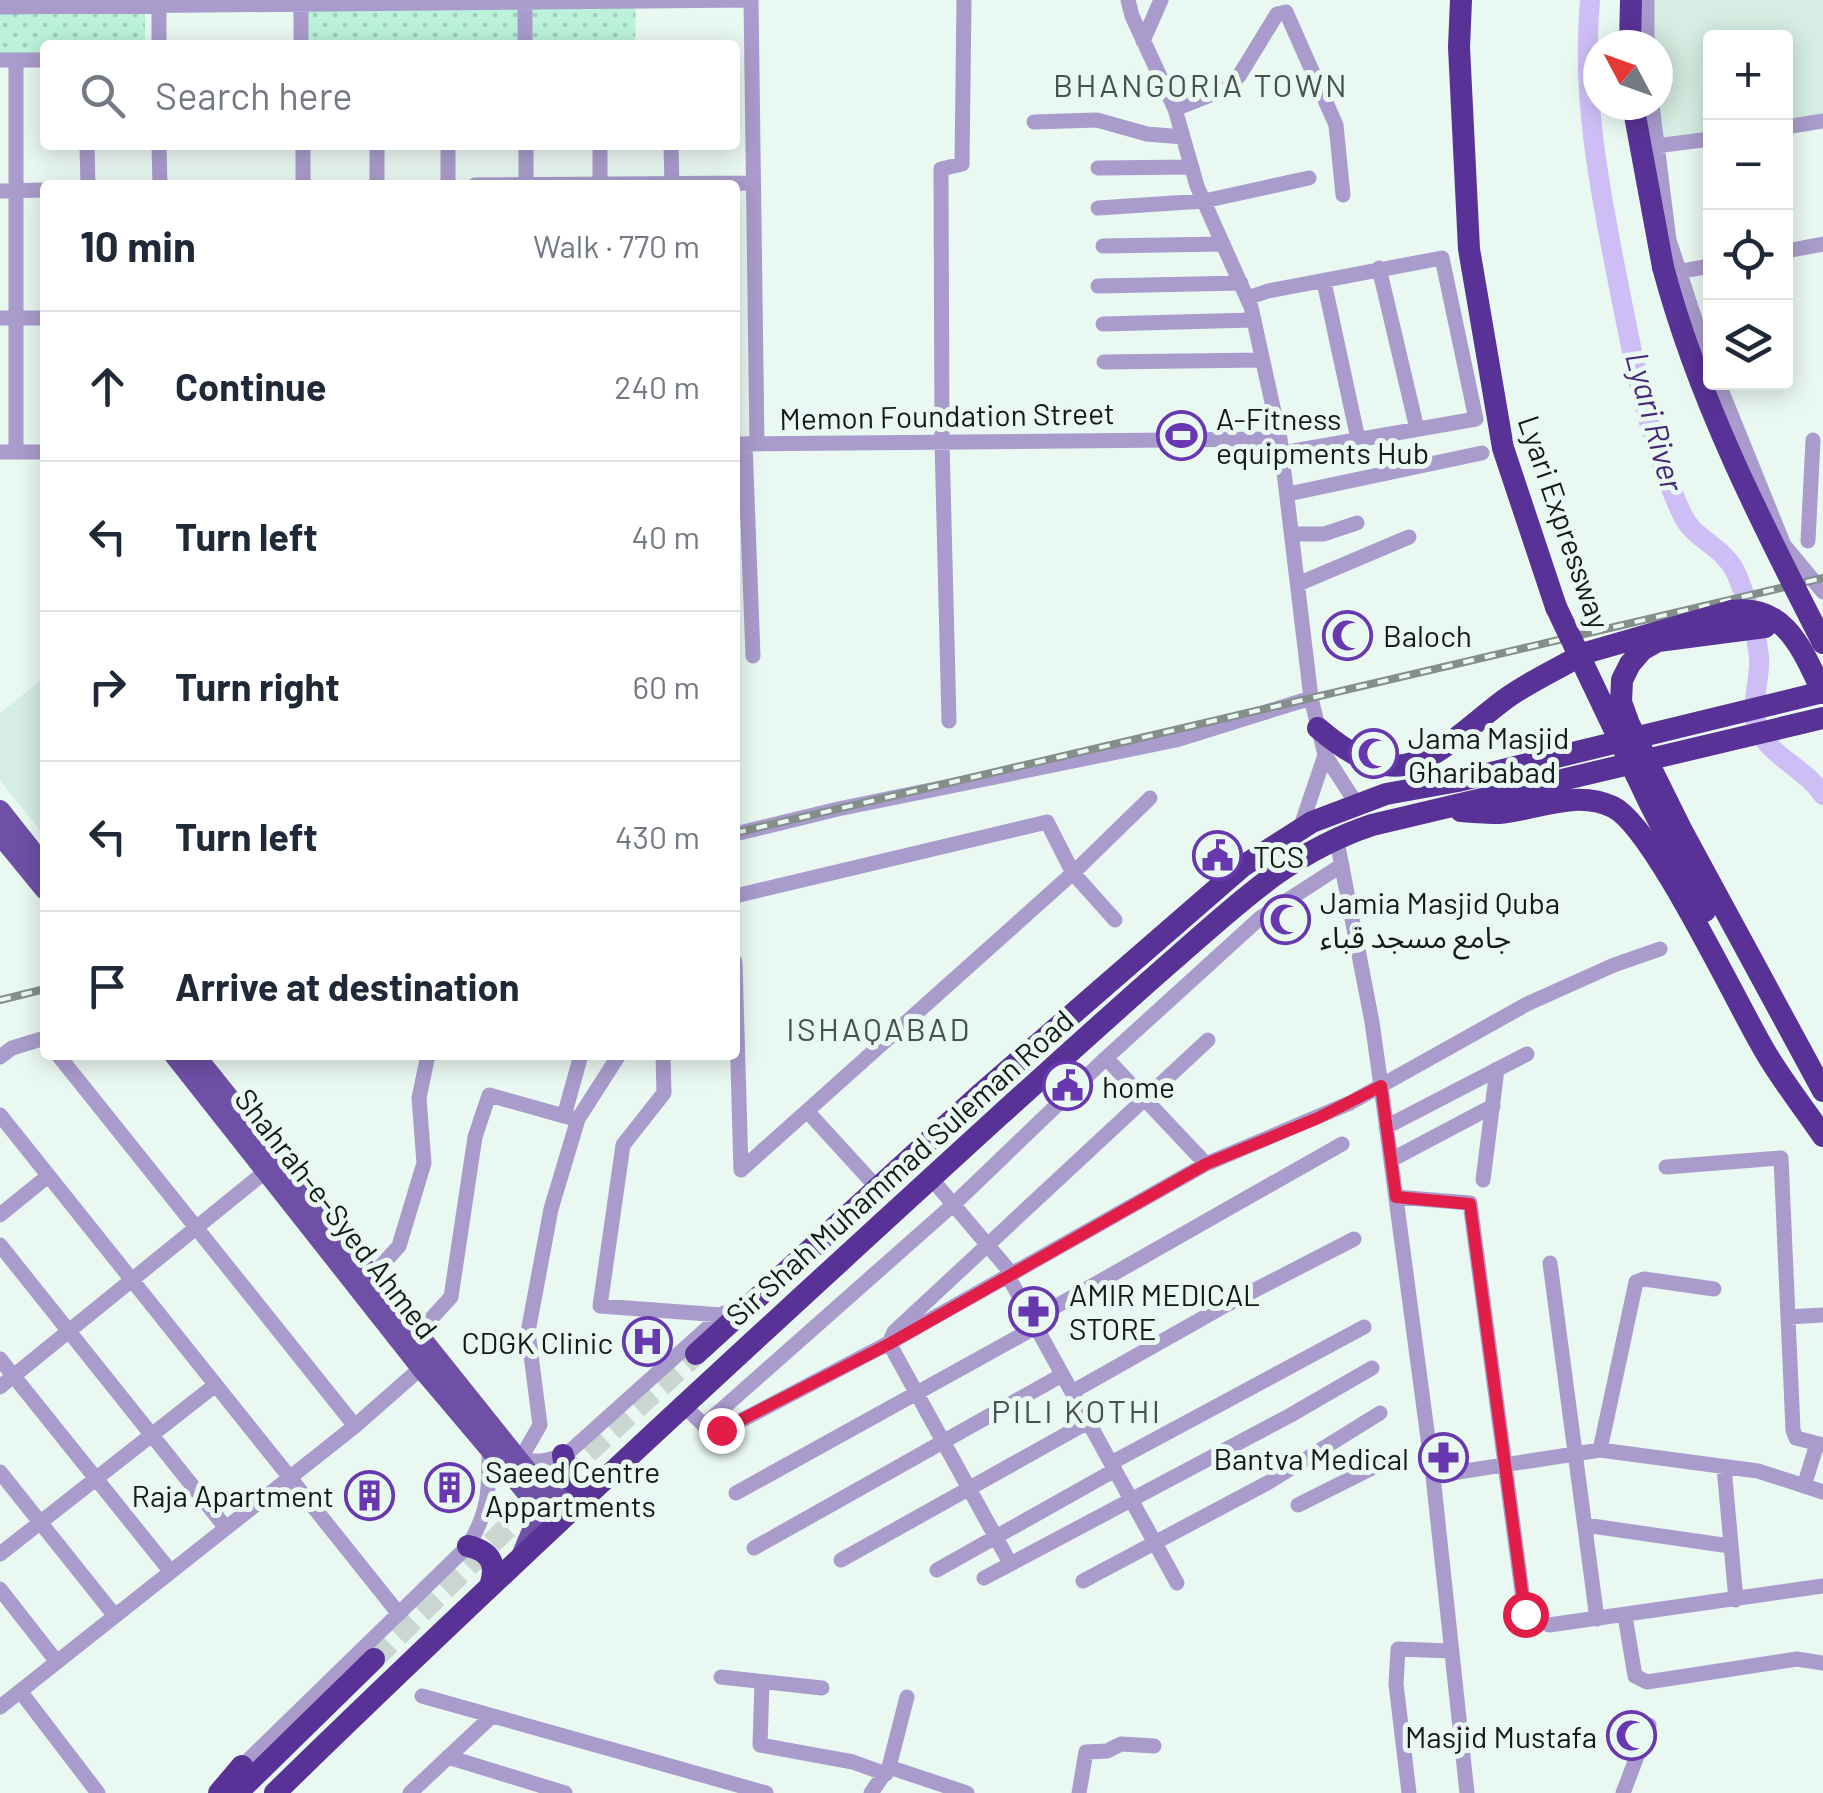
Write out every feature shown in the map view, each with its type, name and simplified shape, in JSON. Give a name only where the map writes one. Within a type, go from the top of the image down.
[{"type":"highway","name":"Lyari Expressway","points":[[1461,0],[1469,249],[1503,448],[1564,625],[1666,835],[1823,1126]]},
{"type":"highway","points":[[1630,30],[1631,0]]},
{"type":"highway","points":[[1634,120],[1674,310],[1728,448],[1783,568],[1823,643]]},
{"type":"highway","points":[[1386,794],[1507,698],[1585,653],[1731,611],[1754,610],[1776,619],[1790,631],[1821,693],[1658,744]]},
{"type":"highway","points":[[1823,624],[1658,641],[1642,650],[1630,664],[1622,680],[1621,702],[1656,780],[1823,1091]]},
{"type":"highway","points":[[1658,744],[1823,718]]},
{"type":"highway","points":[[1318,728],[1354,756],[1374,763],[1401,767],[1428,758]]},
{"type":"highway","name":"Sir Shah Muhammad Suleman Road","points":[[275,1793],[682,1404],[1252,891],[1319,844],[1334,825],[1358,806],[1386,794],[1658,744]]},
{"type":"highway","name":"Sir Shah Muhammad Suleman Road","points":[[696,1354],[978,1097],[1242,866],[1300,829],[1430,810],[1658,744]]},
{"type":"highway","points":[[1430,810],[1500,812],[1562,800],[1584,800],[1611,806],[1633,821],[1675,888],[1768,1057],[1823,1136]]},
{"type":"highway","points":[[563,1455],[567,1477],[578,1487],[590,1490]]},
{"type":"highway","points":[[468,1546],[481,1549],[491,1558],[495,1570],[491,1583]]},
{"type":"highway","points":[[237,1793],[374,1658]]},
{"type":"highway","points":[[216,1793],[242,1766]]},
{"type":"main road","points":[[0,810],[40,874]]},
{"type":"main road","points":[[0,835],[40,876]]},
{"type":"main road","name":"Shahrah-e-Syed Ahmed","points":[[178,1060],[421,1368],[546,1494],[561,1499],[590,1490]]},
{"type":"main road","name":"Shahrah-e-Syed Ahmed","points":[[200,1060],[418,1333],[506,1452],[536,1504],[535,1523],[522,1554]]},
{"type":"street","points":[[11,5],[751,0],[743,54],[753,183],[755,312],[746,444],[754,656]]},
{"type":"street","points":[[950,722],[942,442],[941,168],[962,164],[964,0]]},
{"type":"street","points":[[1128,0],[1175,109],[1204,202],[1254,320],[1281,446],[1311,698],[1325,755],[1358,806]]},
{"type":"street","points":[[1143,41],[1160,0]]},
{"type":"street","points":[[1646,0],[1646,30]]},
{"type":"street","points":[[524,1],[525,40]]},
{"type":"street","points":[[159,2],[159,40]]},
{"type":"street","points":[[301,4],[301,40]]},
{"type":"street","points":[[1175,109],[1228,88],[1277,14],[1286,12],[1336,125],[1343,196]]},
{"type":"street","points":[[40,60],[8,60],[7,191],[8,452],[40,452]]},
{"type":"street","points":[[1034,122],[1097,120],[1148,134],[1183,138]]},
{"type":"street","points":[[1653,120],[1669,240],[1703,345]]},
{"type":"street","points":[[1793,126],[1823,121]]},
{"type":"street","points":[[1656,146],[1703,141]]},
{"type":"street","points":[[87,150],[88,180]]},
{"type":"street","points":[[159,150],[160,180]]},
{"type":"street","points":[[302,150],[303,180]]},
{"type":"street","points":[[377,150],[377,180]]},
{"type":"street","points":[[448,150],[448,180]]},
{"type":"street","points":[[526,150],[526,180]]},
{"type":"street","points":[[600,150],[600,180]]},
{"type":"street","points":[[671,150],[672,180]]},
{"type":"street","points":[[1098,168],[1192,167]]},
{"type":"street","points":[[1098,208],[1204,202],[1310,178]]},
{"type":"street","points":[[740,183],[753,183]]},
{"type":"street","points":[[7,191],[40,190]]},
{"type":"street","points":[[1103,246],[1223,244]]},
{"type":"street","points":[[1793,250],[1823,244]]},
{"type":"street","name":"Memon Foundation Street","points":[[746,444],[1281,446],[1358,440],[1476,419],[1442,258],[1379,268]]},
{"type":"street","points":[[1677,272],[1703,267]]},
{"type":"street","points":[[1098,286],[1268,291],[1379,268],[1417,429]]},
{"type":"street","points":[[1324,282],[1358,440]]},
{"type":"street","points":[[740,312],[755,312]]},
{"type":"street","points":[[7,318],[40,318]]},
{"type":"street","points":[[1103,324],[1254,320]]},
{"type":"street","points":[[1104,362],[1262,360]]},
{"type":"street","points":[[1721,390],[1784,545],[1823,592]]},
{"type":"street","points":[[1784,545],[1816,540],[1813,440]]},
{"type":"street","points":[[1288,494],[1482,453]]},
{"type":"street","points":[[1292,534],[1324,534],[1357,523]]},
{"type":"street","points":[[1298,584],[1409,538]]},
{"type":"street","points":[[740,833],[1176,740],[1311,698]]},
{"type":"street","points":[[1300,829],[1325,755]]},
{"type":"street","points":[[738,1060],[742,1170],[1073,873],[1150,798]]},
{"type":"street","points":[[740,895],[1043,822],[1050,825],[1073,873],[1115,920]]},
{"type":"street","points":[[1334,825],[1381,1086],[1433,1476],[1468,1793]]},
{"type":"street","points":[[704,1425],[955,1203],[1260,918],[1342,865]]},
{"type":"street","points":[[682,1404],[713,1431],[721,1430],[889,1344],[1206,1164],[1318,1118],[1527,1004],[1660,949]]},
{"type":"street","points":[[0,1058],[12,1048],[40,1040]]},
{"type":"street","points":[[889,1344],[894,1332],[987,1242],[1208,1040]]},
{"type":"street","points":[[1386,1127],[1527,1054]]},
{"type":"street","points":[[1106,1058],[1206,1164]]},
{"type":"street","points":[[62,1060],[355,1426]]},
{"type":"street","points":[[372,1276],[399,1246],[424,1163],[419,1098],[427,1060]]},
{"type":"street","points":[[242,1766],[468,1546],[480,1526],[506,1452],[540,1425],[528,1332],[579,1060]]},
{"type":"street","points":[[571,1118],[615,1060]]},
{"type":"street","points":[[663,1060],[664,1093],[623,1145],[600,1306],[722,1315]]},
{"type":"street","points":[[1483,1180],[1497,1069]]},
{"type":"street","points":[[418,1333],[451,1297],[475,1137],[489,1095],[571,1118]]},
{"type":"street","points":[[506,1452],[534,1462],[563,1455],[902,1153],[978,1097]]},
{"type":"street","points":[[1391,1160],[1492,1106]]},
{"type":"street","points":[[807,1111],[870,1181]]},
{"type":"street","points":[[0,1115],[399,1614]]},
{"type":"street","points":[[736,1492],[916,1393],[1342,1144]]},
{"type":"street","points":[[1666,1167],[1781,1158],[1793,1430],[1796,1438],[1820,1444],[1804,1486]]},
{"type":"street","points":[[7,1381],[266,1170]]},
{"type":"street","points":[[0,1215],[48,1176]]},
{"type":"street","points":[[931,1178],[987,1242],[1010,1275],[1177,1584]]},
{"type":"street","points":[[1396,1197],[1470,1204],[1525,1614],[1549,1625],[1823,1586]]},
{"type":"street","points":[[1072,1392],[1354,1238]]},
{"type":"street","points":[[0,1244],[226,1528]]},
{"type":"street","points":[[1550,1263],[1597,1619]]},
{"type":"street","points":[[1600,1450],[1636,1282],[1644,1279],[1714,1289]]},
{"type":"street","points":[[1788,1317],[1823,1315]]},
{"type":"street","points":[[936,1570],[1113,1466],[1364,1327]]},
{"type":"street","points":[[889,1344],[1010,1563]]},
{"type":"street","points":[[0,1359],[7,1381],[96,1479],[171,1572]]},
{"type":"street","points":[[0,1707],[355,1426],[421,1368]]},
{"type":"street","points":[[984,1578],[1290,1416],[1372,1368]]},
{"type":"street","points":[[754,1548],[1062,1375]]},
{"type":"street","points":[[0,1554],[214,1386]]},
{"type":"street","points":[[1084,1582],[1268,1482],[1380,1413]]},
{"type":"street","points":[[841,1560],[1088,1422]]},
{"type":"street","points":[[1433,1476],[1600,1450],[1758,1471],[1823,1492]]},
{"type":"street","points":[[1298,1506],[1388,1460]]},
{"type":"street","points":[[1724,1466],[1736,1600]]},
{"type":"street","points":[[0,1472],[116,1616]]},
{"type":"street","points":[[1584,1525],[1730,1546]]},
{"type":"street","points":[[0,1589],[57,1662]]},
{"type":"street","points":[[1625,1616],[1634,1676],[1647,1682],[1797,1659],[1823,1664]]},
{"type":"street","points":[[1409,1793],[1396,1684],[1398,1649],[1451,1651]]},
{"type":"street","points":[[721,1677],[822,1688]]},
{"type":"street","points":[[762,1683],[760,1744],[853,1762],[883,1782],[967,1793]]},
{"type":"street","points":[[20,1692],[98,1793]]},
{"type":"street","points":[[422,1696],[766,1793]]},
{"type":"street","points":[[883,1782],[907,1697]]},
{"type":"street","points":[[410,1793],[492,1716]]},
{"type":"street","points":[[1623,1793],[1649,1725]]},
{"type":"street","points":[[1079,1793],[1086,1752],[1107,1751],[1120,1744],[1154,1746]]},
{"type":"street","points":[[448,1758],[565,1793]]},
{"type":"shaded area","points":[[1647,0],[1823,0],[1823,118],[1793,124],[1793,30],[1703,30],[1703,138],[1656,146],[1657,120],[1673,120],[1673,30],[1647,30]]},
{"type":"shaded area","points":[[40,681],[40,831],[0,780],[0,713]]},
{"type":"green space","points":[[636,1],[635,40],[301,40],[301,4]]},
{"type":"green space","points":[[145,10],[145,40],[40,40],[40,56],[0,56],[0,11]]},
{"type":"waterway","name":"Lyari River","points":[[1590,0],[1588,73],[1594,144],[1625,316],[1652,431],[1670,487],[1687,523],[1731,565],[1744,594],[1759,656],[1755,703],[1759,731],[1823,795]]},
{"type":"tunnel","points":[[374,1659],[532,1503],[696,1354]]},
{"type":"railway","points":[[740,832],[1823,578]]},
{"type":"railway","points":[[0,1000],[40,990]]},
{"type":"place","name":"A-Fitness equipments Hub","points":[[1181,435]]},
{"type":"place","name":"Baloch","points":[[1348,635]]},
{"type":"place","name":"Jama Masjid Gharibabad","points":[[1373,754]]},
{"type":"place","name":"TCS","points":[[1218,856]]},
{"type":"place","name":"Jamia Masjid Quba جامع مسجد قباء","points":[[1285,919]]},
{"type":"place","name":"home","points":[[1067,1086]]},
{"type":"place","name":"AMIR MEDICAL STORE","points":[[1034,1311]]},
{"type":"place","name":"CDGK Clinic","points":[[648,1342]]},
{"type":"place","name":"Bantva Medical","points":[[1444,1458]]},
{"type":"place","name":"Saeed Centre Appartments","points":[[450,1488]]},
{"type":"place","name":"Raja Apartment","points":[[369,1495]]},
{"type":"place","name":"Masjid Mustafa","points":[[1632,1736]]},
{"type":"district","name":"BHANGORIA TOWN","points":[[1201,84]]},
{"type":"district","name":"ISHAQABAD","points":[[879,1028]]},
{"type":"district","name":"PILI KOTHI","points":[[1077,1410]]},
{"type":"route","points":[[721,1430],[889,1344],[1206,1164],[1350,1104],[1381,1086],[1396,1197],[1470,1204],[1525,1614]]}]
